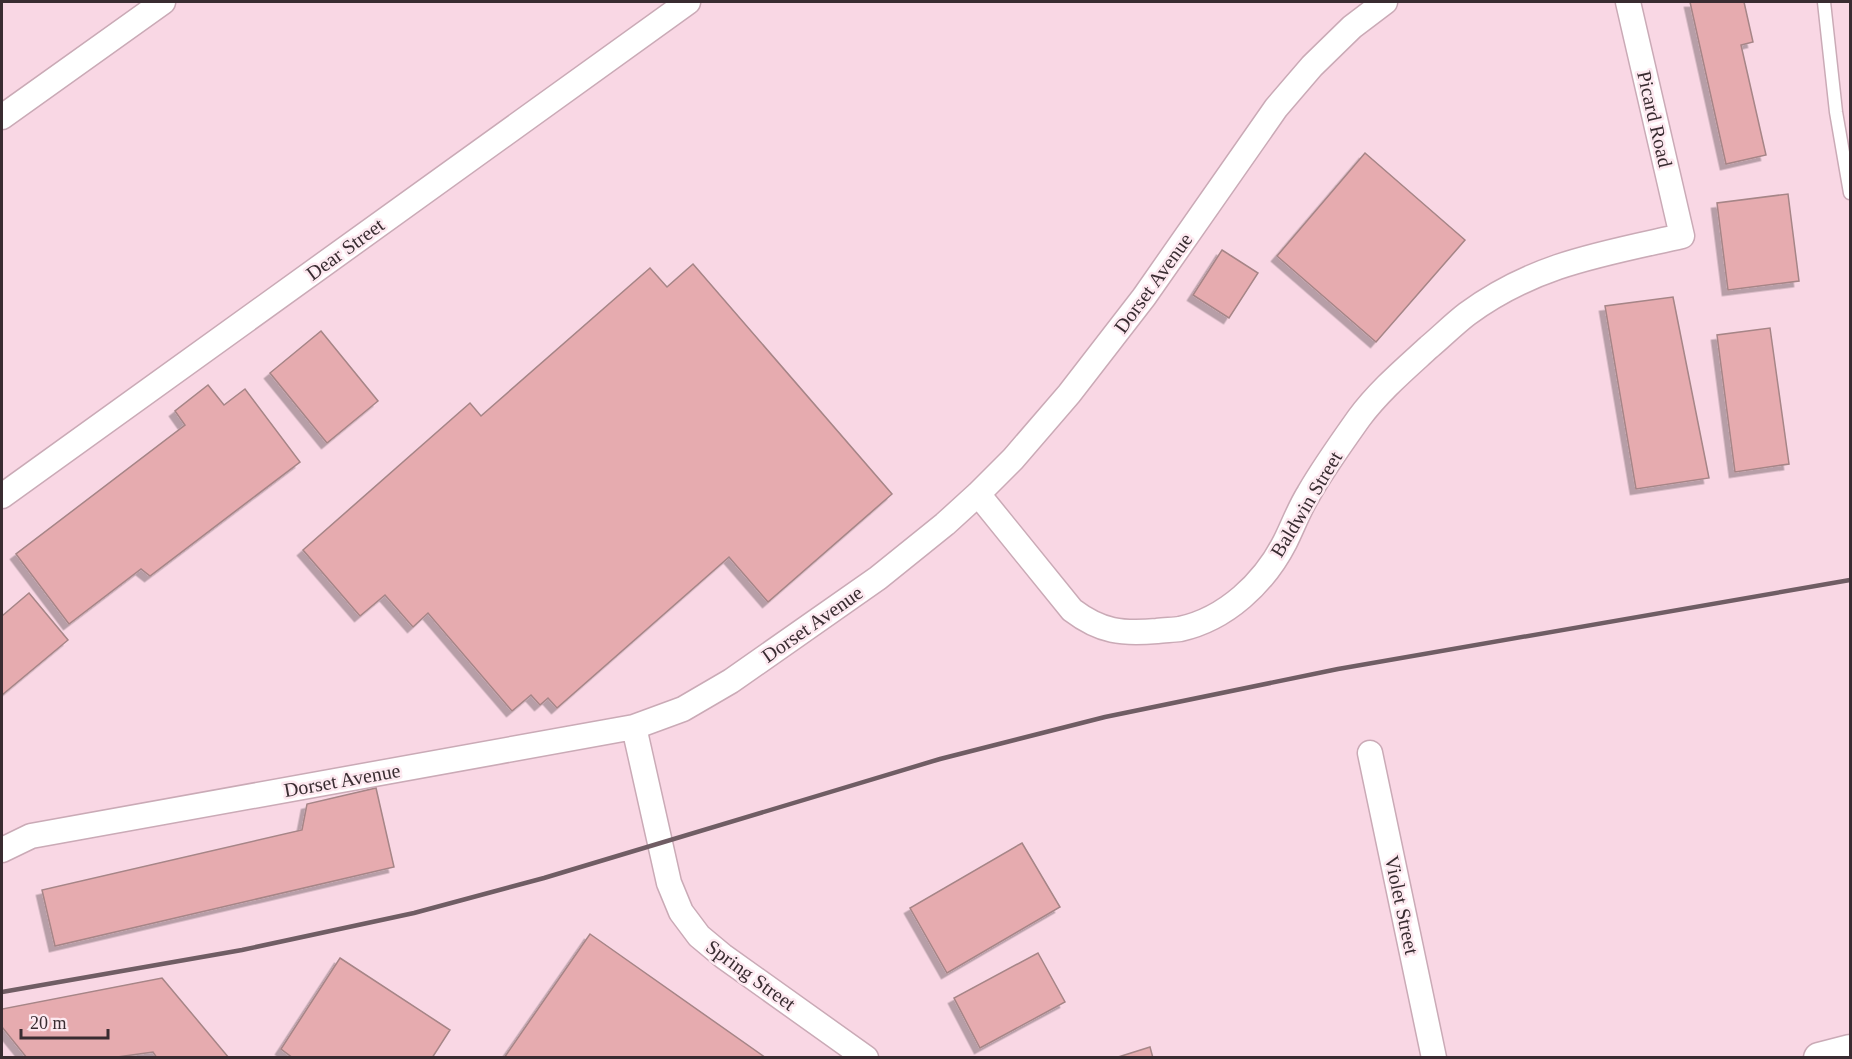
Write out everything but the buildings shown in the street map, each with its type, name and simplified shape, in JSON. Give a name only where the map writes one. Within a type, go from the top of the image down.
[{"type":"street","points":[[2,117],[163,2]]},
{"type":"street","name":"Dear Street","points":[[2,496],[688,2]]},
{"type":"street","name":"Dorset Avenue","points":[[2,850],[31,836],[634,728],[683,709],[731,681],[878,578],[945,524],[1013,459],[1069,393],[1144,297],[1276,108],[1312,66],[1352,27],[1385,2]]},
{"type":"street","name":"Picard Road","points":[[1628,2],[1682,236]]},
{"type":"street","name":"Baldwin Street","points":[[978,494],[1072,610],[1087,621],[1104,628],[1134,633],[1180,628],[1209,619],[1238,602],[1263,575],[1284,544],[1308,494],[1361,416],[1394,379],[1465,315],[1501,291],[1545,270],[1580,259],[1682,236]]},
{"type":"street","name":"Spring Street","points":[[634,728],[669,883],[681,912],[699,936],[723,957],[866,1058]]},
{"type":"street","name":"Violet Street","points":[[1370,753],[1434,1058]]},
{"type":"street","points":[[1819,1058],[1851,1050]]},
{"type":"lane","points":[[1824,2],[1836,112],[1851,193]]},
{"type":"railway","points":[[2,992],[242,950],[414,913],[544,878],[940,759],[1105,717],[1338,669],[1850,580]]}]
